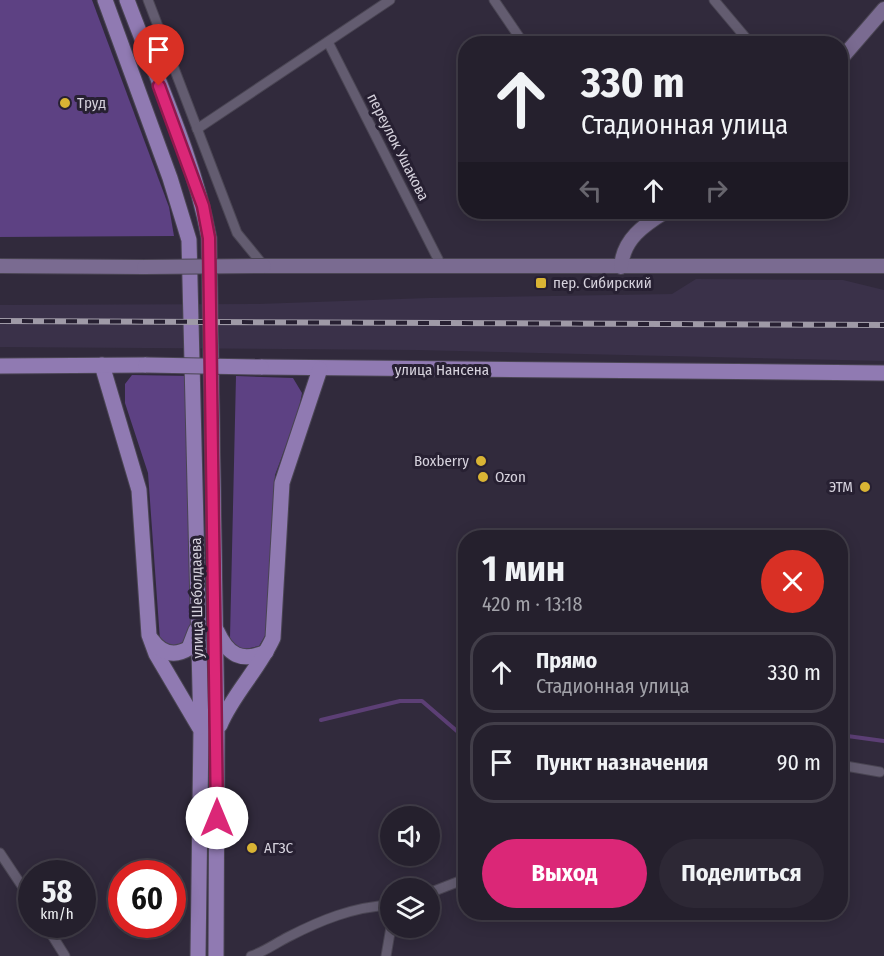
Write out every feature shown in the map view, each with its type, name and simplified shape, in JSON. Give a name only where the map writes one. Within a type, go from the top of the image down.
[{"type":"main road","name":"улица Шеболдаева","points":[[105,0],[178,199],[189,240],[201,729],[198,956]]},
{"type":"main road","name":"улица Шеболдаева","points":[[127,0],[191,171],[203,206],[209,238],[217,731],[216,956]]},
{"type":"main road","points":[[848,51],[884,9]]},
{"type":"main road","points":[[621,267],[626,245],[655,219]]},
{"type":"main road","points":[[0,266],[884,266]]},
{"type":"main road","points":[[102,365],[139,490],[149,635],[156,654],[201,729]]},
{"type":"main road","name":"улица Нансена","points":[[0,366],[102,365],[884,373]]},
{"type":"main road","points":[[217,731],[228,707],[273,638],[282,483],[320,369]]},
{"type":"main road","points":[[149,635],[165,652],[175,654],[189,648],[198,626]]},
{"type":"main road","points":[[215,626],[224,646],[232,653],[245,657],[266,652]]},
{"type":"street","points":[[148,0],[237,233],[264,266]]},
{"type":"street","points":[[197,129],[390,0]]},
{"type":"street","points":[[494,0],[519,36]]},
{"type":"street","points":[[714,0],[744,36]]},
{"type":"street","name":"переулок Ушакова","points":[[328,42],[441,266]]},
{"type":"street","points":[[643,219],[647,224]]},
{"type":"street","points":[[848,766],[880,772]]},
{"type":"street","points":[[0,853],[18,881]]},
{"type":"street","points":[[440,889],[458,882]]},
{"type":"street","points":[[251,956],[320,921],[345,912],[380,905]]},
{"type":"street","points":[[53,938],[64,956]]},
{"type":"street","points":[[386,956],[389,938]]},
{"type":"shaded area","name":"Труд","points":[[0,0],[92,0],[169,207],[174,236],[0,237]]},
{"type":"shaded area","points":[[696,279],[843,280],[884,290],[884,361],[417,350],[0,347],[0,305],[258,304],[429,298],[672,294]]},
{"type":"shaded area","points":[[132,375],[190,376],[190,636],[187,644],[171,649],[160,640],[148,473],[125,403],[125,384]]},
{"type":"shaded area","points":[[236,376],[293,378],[302,393],[298,413],[275,475],[266,634],[259,646],[240,650],[234,646],[230,638]]},
{"type":"waterway","points":[[321,720],[400,701],[422,701],[458,732]]},
{"type":"waterway","points":[[848,736],[884,741]]},
{"type":"railway","points":[[0,321],[884,325]]},
{"type":"place","name":"Труд","points":[[65,103]]},
{"type":"place","name":"пер. Сибирский","points":[[541,283]]},
{"type":"place","name":"Boxberry","points":[[481,461]]},
{"type":"place","name":"Ozon","points":[[483,477]]},
{"type":"place","name":"ЭТМ","points":[[865,487]]},
{"type":"place","name":"АГЗС","points":[[252,848]]},
{"type":"route","points":[[159,86],[203,206],[209,238],[217,818]]}]
